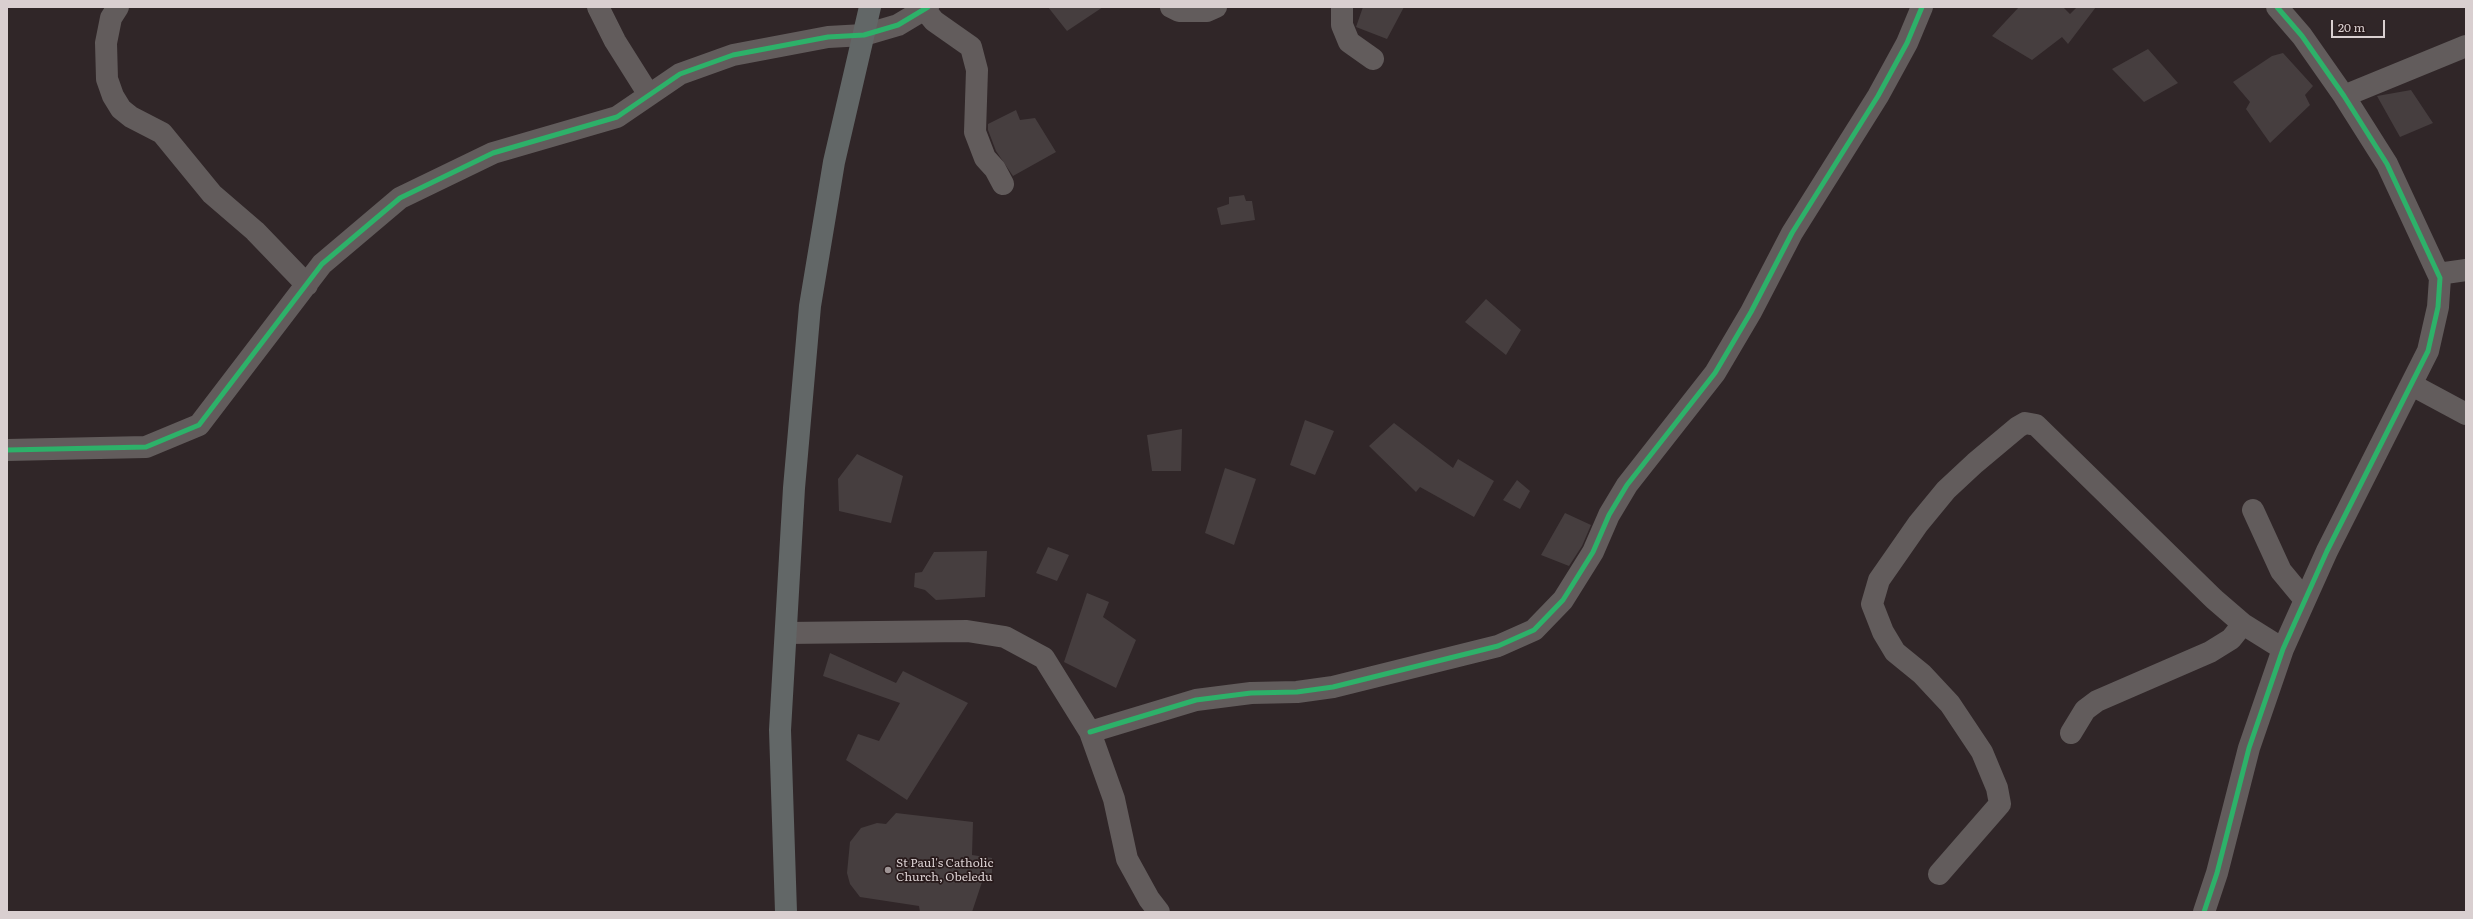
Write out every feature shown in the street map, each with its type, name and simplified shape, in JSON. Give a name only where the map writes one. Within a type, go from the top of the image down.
[{"type":"main road","points":[[786,912],[780,730],[794,488],[810,306],[834,162],[870,7]]},
{"type":"street","points":[[118,7],[111,18],[106,43],[107,79],[113,96],[121,109],[131,118],[162,133],[212,194],[255,231],[307,284]]},
{"type":"street","points":[[598,7],[614,41],[649,96]]},
{"type":"street","points":[[1171,7],[1179,11],[1207,11],[1216,7]]},
{"type":"street","points":[[1342,7],[1342,25],[1348,42],[1373,59]]},
{"type":"street","points":[[1090,732],[1158,709],[1196,700],[1251,693],[1297,692],[1333,687],[1498,646],[1534,630],[1563,600],[1593,552],[1609,515],[1628,485],[1715,373],[1750,312],[1792,233],[1878,96],[1907,43],[1922,7]]},
{"type":"street","points":[[2204,912],[2217,873],[2249,748],[2283,649],[2378,449],[2428,352],[2438,306],[2440,278],[2387,164],[2344,96],[2302,36],[2276,7]]},
{"type":"street","points":[[7,450],[146,447],[199,425],[322,264],[400,198],[493,153],[617,117],[680,74],[733,55],[828,37],[864,35],[898,25],[927,8],[934,21],[971,47],[977,70],[975,132],[985,158],[995,169],[1003,184]]},
{"type":"street","points":[[2344,96],[2466,46]]},
{"type":"street","points":[[2440,278],[2446,273],[2466,270]]},
{"type":"street","points":[[2412,385],[2466,414]]},
{"type":"street","points":[[1939,874],[2000,804],[1997,788],[1982,752],[1950,704],[1922,674],[1895,652],[1882,632],[1872,604],[1879,580],[1918,524],[1946,490],[2005,437],[2025,423],[2036,425],[2214,599],[2243,624],[2283,649]]},
{"type":"street","points":[[2253,510],[2281,571],[2305,600]]},
{"type":"street","points":[[2072,733],[2086,710],[2097,701],[2210,652],[2231,639],[2243,624]]},
{"type":"street","points":[[786,633],[967,631],[1005,637],[1044,658],[1090,732],[1114,799],[1126,859],[1149,899],[1159,912]]},
{"type":"building","points":[[1048,7],[1103,7],[1067,31]]},
{"type":"building","points":[[1363,7],[1404,7],[1387,39],[1356,27]]},
{"type":"building","points":[[2019,7],[2063,7],[2070,14],[2077,7],[2096,7],[2068,44],[2062,37],[2032,60],[1992,36]]},
{"type":"building","points":[[2148,49],[2178,83],[2144,102],[2112,69]]},
{"type":"building","points":[[2283,53],[2313,86],[2305,95],[2310,105],[2270,143],[2246,109],[2250,102],[2233,82],[2272,56]]},
{"type":"building","points":[[2411,90],[2433,123],[2400,137],[2377,96]]},
{"type":"building","points":[[1016,110],[1020,120],[1035,118],[1056,152],[1013,176],[996,151],[988,130],[988,124]]},
{"type":"building","points":[[1244,195],[1246,201],[1252,201],[1255,220],[1221,225],[1217,208],[1229,204],[1229,197]]},
{"type":"building","points":[[1486,299],[1521,330],[1506,355],[1465,322]]},
{"type":"building","points":[[1305,420],[1334,431],[1315,475],[1290,465]]},
{"type":"building","points":[[1394,423],[1453,468],[1458,459],[1494,481],[1474,517],[1420,487],[1416,492],[1369,446]]},
{"type":"building","points":[[1182,429],[1181,471],[1152,471],[1147,435]]},
{"type":"building","points":[[857,454],[903,476],[891,523],[839,511],[838,479]]},
{"type":"building","points":[[1225,468],[1256,479],[1234,545],[1205,533]]},
{"type":"building","points":[[1517,480],[1530,491],[1520,509],[1503,500]]},
{"type":"building","points":[[1565,513],[1591,525],[1582,546],[1569,566],[1541,555]]},
{"type":"building","points":[[1048,547],[1069,555],[1057,581],[1036,573]]},
{"type":"building","points":[[987,551],[985,597],[936,600],[925,590],[914,587],[915,573],[922,572],[934,552]]},
{"type":"building","points":[[1087,593],[1109,602],[1103,617],[1136,640],[1116,688],[1064,662]]},
{"type":"building","points":[[830,653],[896,683],[903,671],[968,703],[907,800],[846,760],[858,734],[879,741],[900,703],[823,676]]},
{"type":"building","points":[[896,813],[973,822],[972,855],[992,858],[992,876],[984,876],[972,912],[920,912],[919,906],[860,897],[850,884],[847,873],[850,842],[861,828],[877,823],[886,824]]},
{"type":"cycle path","points":[[7,450],[146,447],[199,425],[322,264],[400,198],[493,153],[617,117],[680,74],[733,55],[828,37],[864,35],[898,25],[928,7]]},
{"type":"cycle path","points":[[1090,732],[1196,700],[1251,693],[1297,692],[1333,687],[1498,646],[1534,630],[1563,600],[1593,552],[1609,515],[1627,485],[1715,373],[1751,312],[1792,233],[1878,96],[1907,43],[1922,7]]},
{"type":"cycle path","points":[[2204,912],[2217,873],[2249,748],[2283,649],[2327,551],[2428,351],[2438,307],[2440,278],[2387,164],[2344,96],[2302,36],[2277,7]]},
{"type":"place","name":"St Paul's Catholic Church, Obeledu","points":[[888,870]]}]
